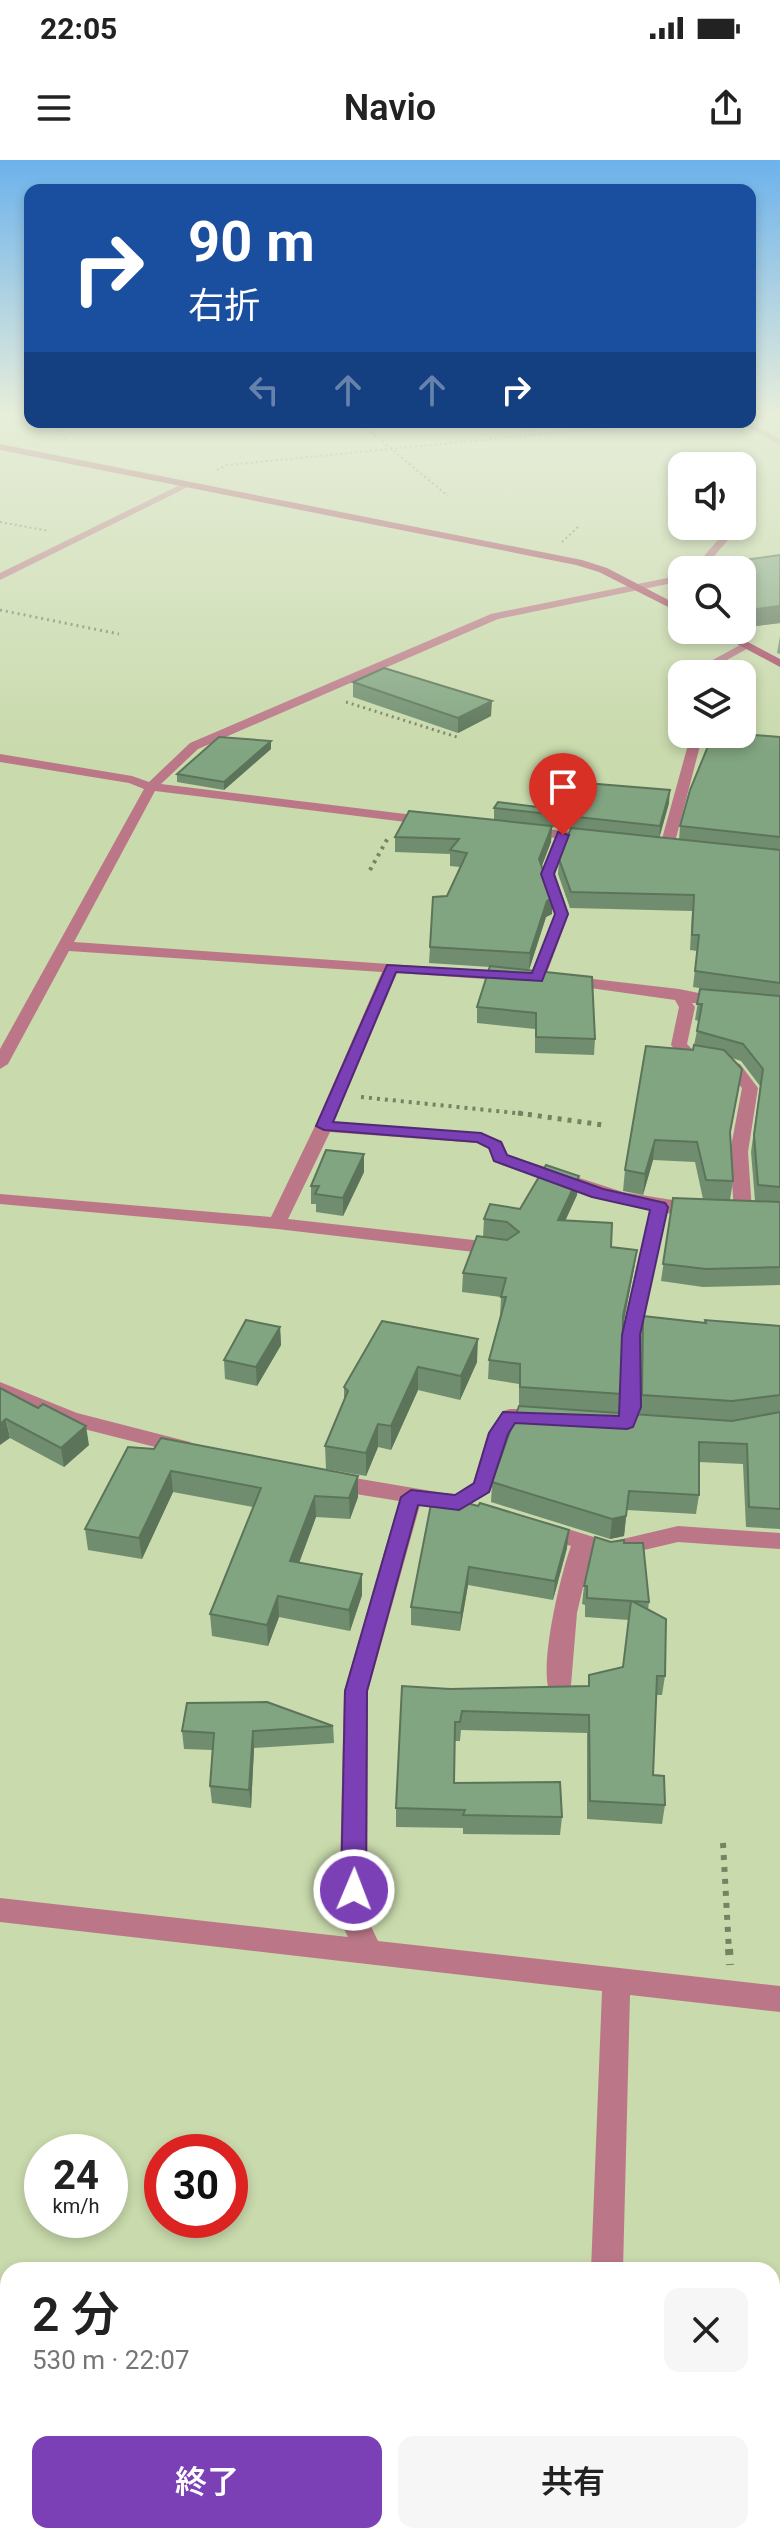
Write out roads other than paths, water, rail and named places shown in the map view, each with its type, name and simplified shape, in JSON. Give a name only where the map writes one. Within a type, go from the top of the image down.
[{"type":"main road","points":[[396,526],[578,562],[636,586],[668,603]]},
{"type":"main road","points":[[742,644],[780,664]]},
{"type":"street","points":[[0,577],[103,526]]},
{"type":"street","points":[[709,556],[723,540]]},
{"type":"street","points":[[0,1064],[151,787],[194,746],[495,616],[668,580]]},
{"type":"street","points":[[720,660],[746,646]]},
{"type":"street","points":[[683,848],[660,845],[692,748]]},
{"type":"street","points":[[0,758],[132,780],[151,787],[444,822]]},
{"type":"street","points":[[504,829],[608,840]]},
{"type":"street","points":[[537,978],[562,914],[548,874],[563,835]]},
{"type":"street","points":[[65,946],[537,978],[734,1003]]},
{"type":"street","points":[[277,1223],[324,1126],[391,968]]},
{"type":"street","points":[[679,994],[687,1007],[679,1045],[690,1057],[734,1067],[750,1088],[729,1210]]},
{"type":"street","points":[[324,1126],[481,1138],[496,1145],[500,1158],[598,1193],[659,1207],[768,1211]]},
{"type":"street","points":[[0,1199],[277,1223],[506,1250]]},
{"type":"street","points":[[0,1389],[71,1419],[203,1452]]},
{"type":"street","points":[[459,1503],[482,1487],[499,1433],[510,1416],[566,1418]]},
{"type":"street","points":[[619,1422],[656,1425]]},
{"type":"street","points":[[306,1477],[459,1503],[486,1512]]},
{"type":"street","points":[[368,1949],[353,1919],[356,1691],[411,1497]]},
{"type":"street","points":[[528,1525],[610,1550],[678,1534],[780,1541]]},
{"type":"street","points":[[559,1685],[562,1639],[576,1561],[584,1542]]},
{"type":"street","points":[[0,1910],[368,1949],[780,1999]]},
{"type":"street","points":[[607,2262],[616,1981]]},
{"type":"lane","points":[[619,1422],[632,1407],[631,1335],[659,1207]]}]
